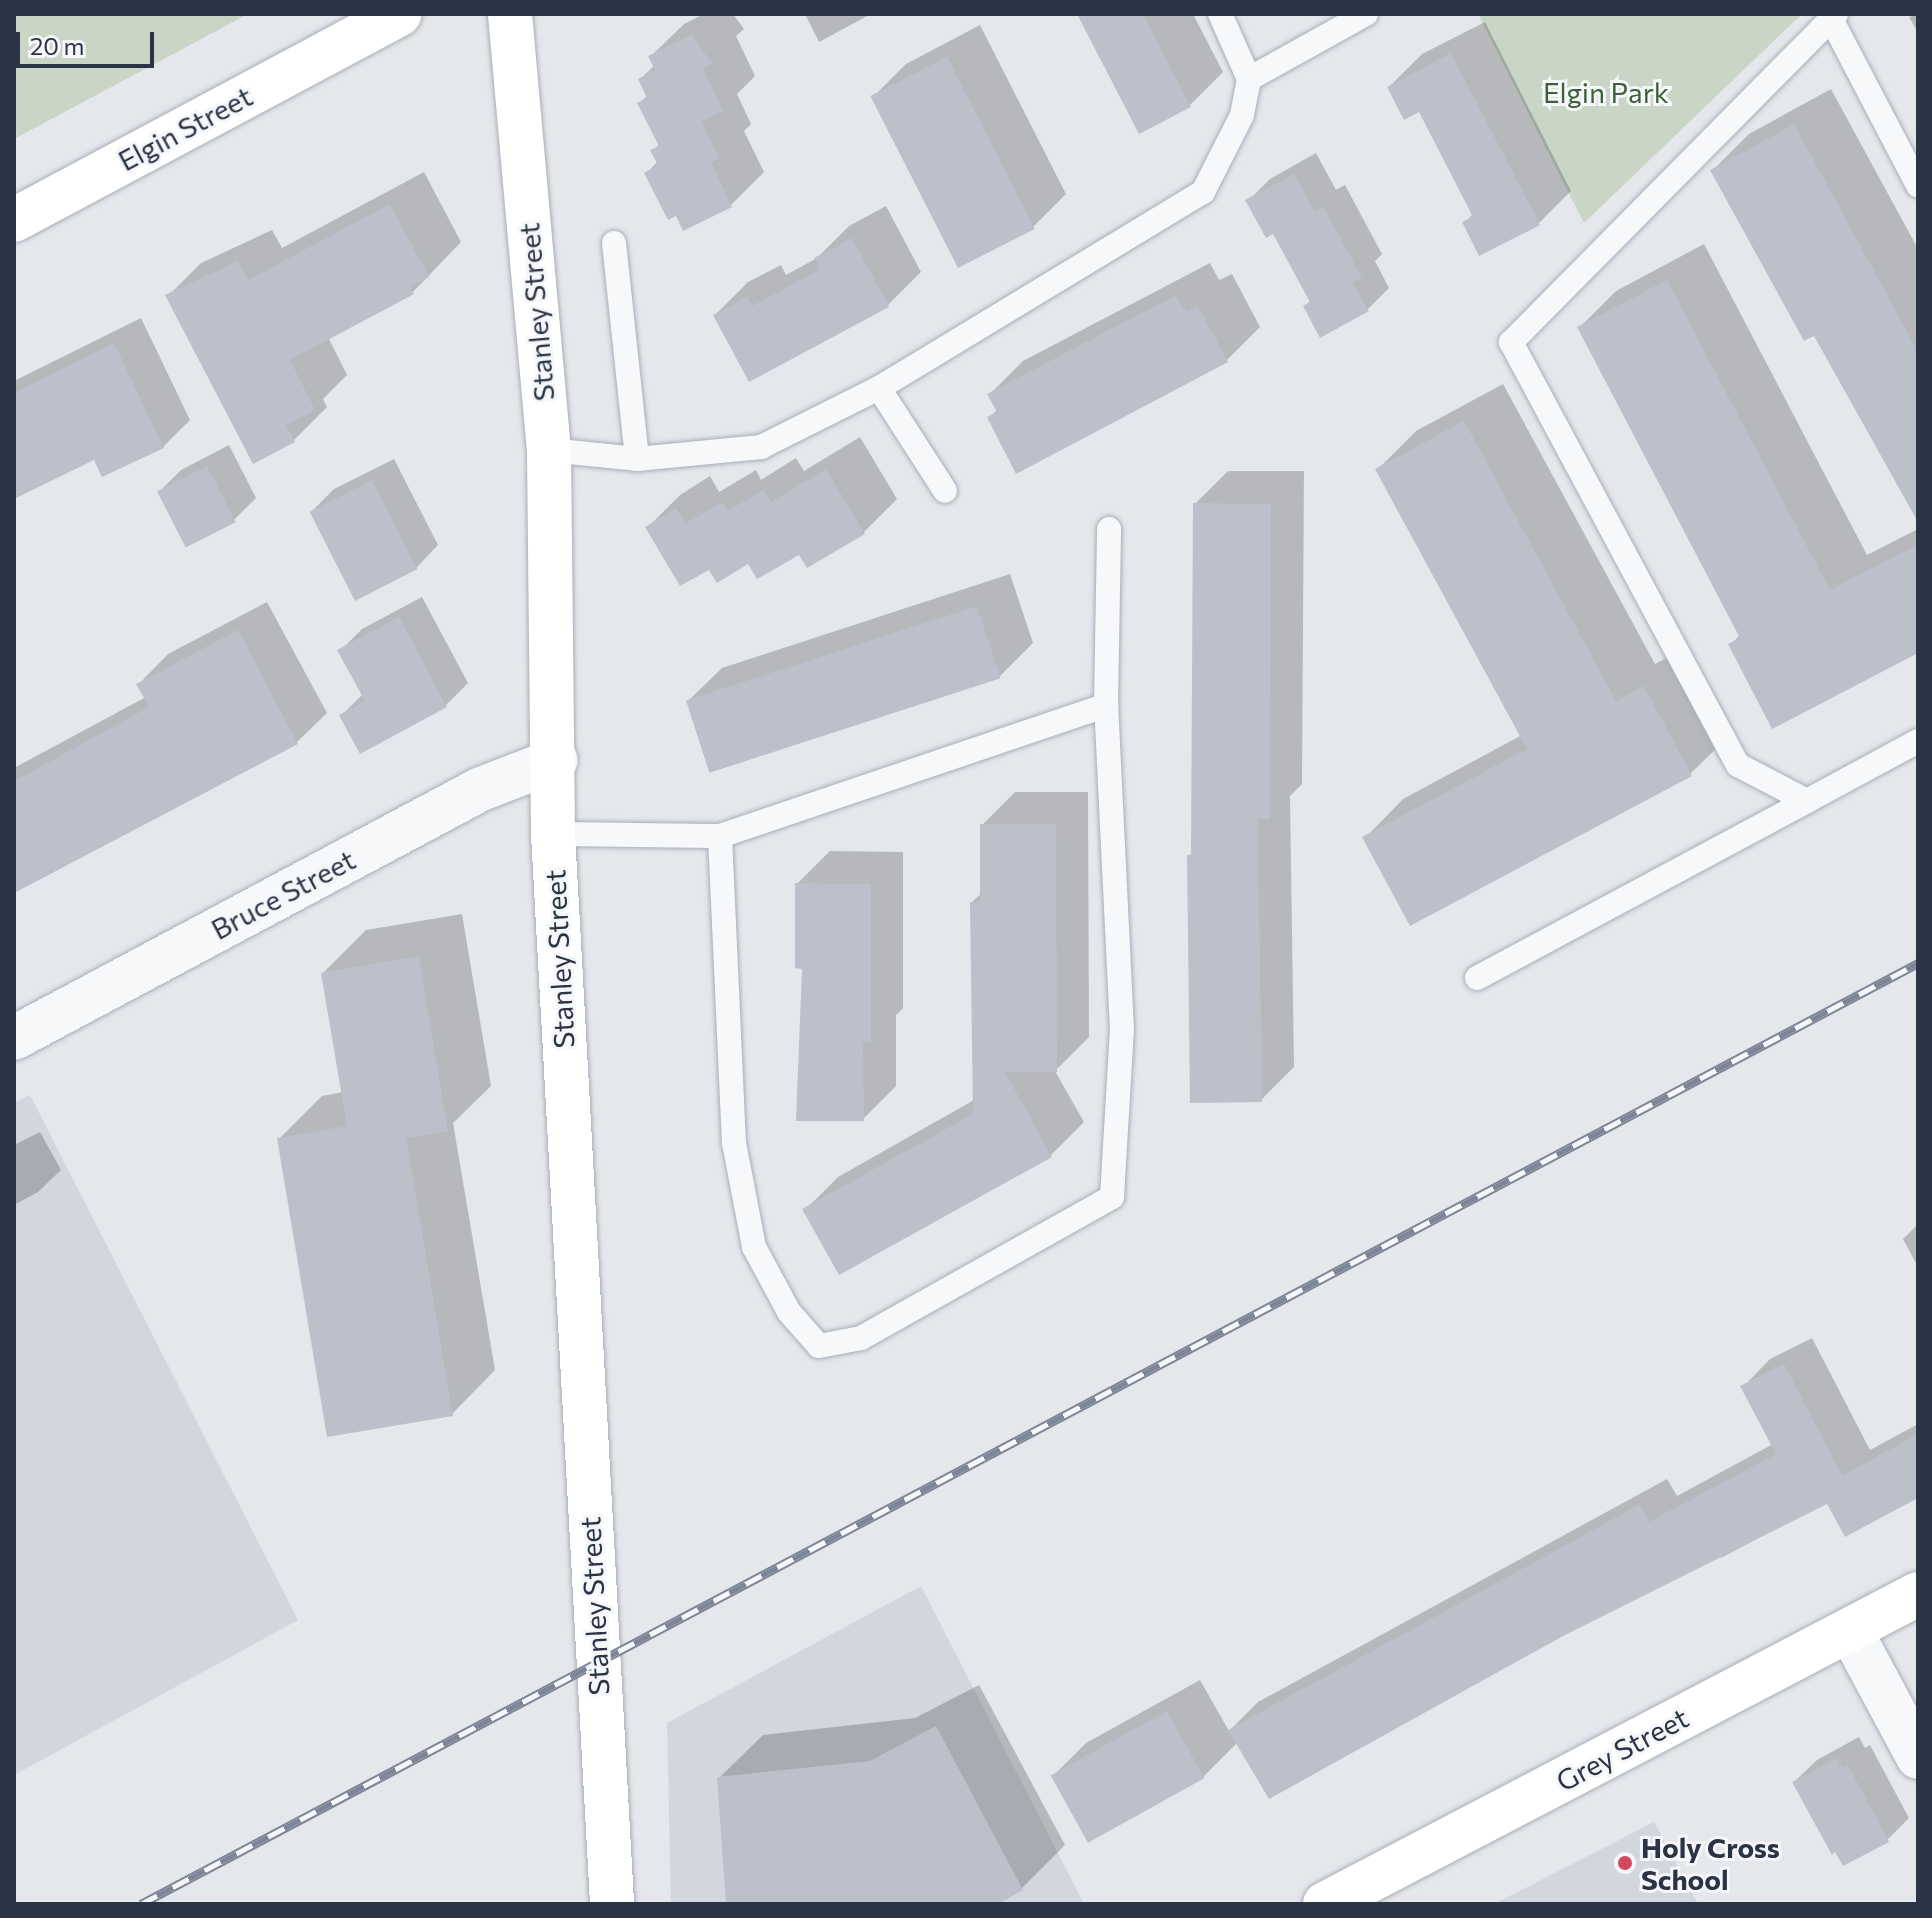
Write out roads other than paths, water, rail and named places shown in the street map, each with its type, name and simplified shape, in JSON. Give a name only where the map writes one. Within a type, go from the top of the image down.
[{"type":"street","name":"Elgin Street","points":[[14,220],[399,14]]},
{"type":"street","name":"Stanley Street","points":[[510,14],[549,450],[556,760],[553,834],[612,1904]]},
{"type":"street","name":"Bruce Street","points":[[14,1038],[481,789],[556,760]]},
{"type":"street","name":"Grey Street","points":[[1325,1904],[1918,1594]]},
{"type":"street","points":[[1850,1630],[1918,1757]]},
{"type":"lane","points":[[549,450],[637,459],[761,447],[879,388],[1203,192],[1242,115],[1249,79],[1220,14]]},
{"type":"lane","points":[[1249,79],[1366,14]]},
{"type":"lane","points":[[1807,801],[1738,765],[1511,342],[1833,16],[1918,185]]},
{"type":"lane","points":[[614,243],[637,459]]},
{"type":"lane","points":[[879,388],[945,491]]},
{"type":"lane","points":[[720,836],[734,1143],[754,1247],[789,1312],[819,1346],[861,1338],[1112,1197],[1122,1030],[1106,705],[1109,529]]},
{"type":"lane","points":[[553,834],[720,836],[1106,705]]},
{"type":"lane","points":[[1477,978],[1918,741]]},
{"type":"railway","points":[[141,1904],[1918,963]]},
{"type":"place","name":"Holy Cross School","points":[[1625,1863]]},
{"type":"park label","name":"Elgin Park","points":[[1606,92]]}]
